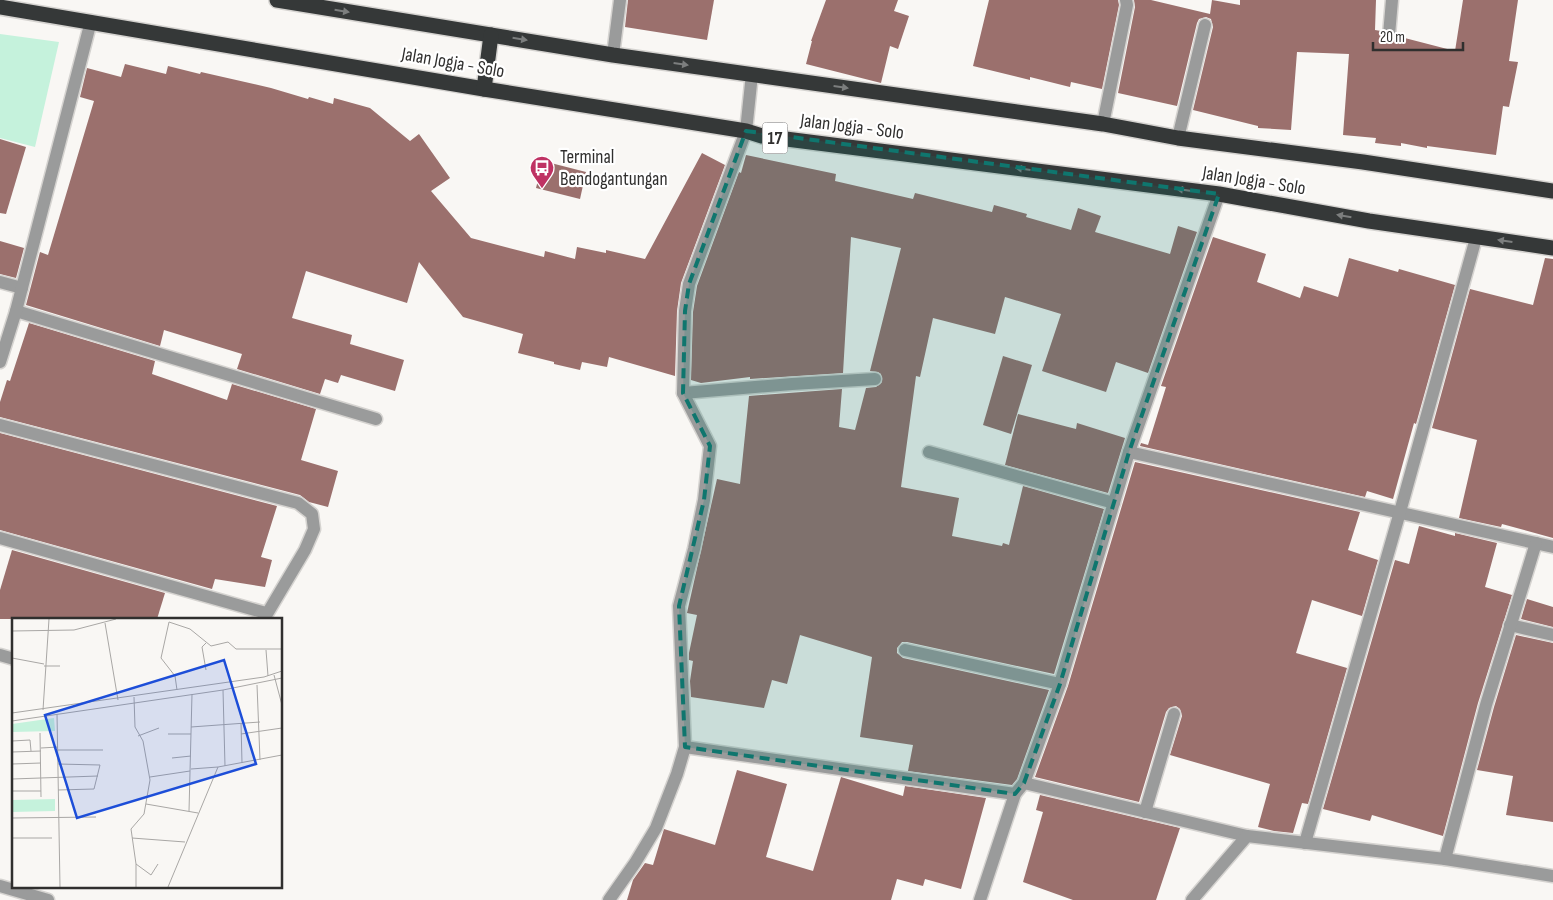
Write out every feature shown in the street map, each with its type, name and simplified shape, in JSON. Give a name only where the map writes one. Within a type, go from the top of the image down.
[{"type":"highway","name":"Jalan Jogja - Solo","points":[[277,0],[613,54],[1103,124],[1178,138],[1362,162],[1553,191]]},
{"type":"highway","name":"Jalan Jogja - Solo","points":[[0,7],[484,89],[746,131],[762,136],[1219,194],[1369,221],[1553,248]]},
{"type":"highway","points":[[484,89],[492,35]]},
{"type":"street","points":[[613,54],[620,0]]},
{"type":"street","points":[[1103,124],[1127,5],[1126,0]]},
{"type":"street","points":[[1389,36],[1392,0]]},
{"type":"street","points":[[0,362],[16,311],[91,21]]},
{"type":"street","points":[[1178,138],[1204,25]]},
{"type":"street","points":[[609,900],[635,863],[656,828],[677,774],[685,747],[679,606],[694,549],[704,500],[710,446],[683,393],[685,311],[689,284],[746,131],[752,74]]},
{"type":"street","points":[[980,900],[1015,794],[1024,783],[1060,684],[1129,452],[1219,194]]},
{"type":"street","points":[[1304,843],[1400,512],[1476,238]]},
{"type":"street","points":[[0,282],[22,288]]},
{"type":"street","points":[[16,311],[376,419]]},
{"type":"street","points":[[683,393],[875,379]]},
{"type":"street","points":[[0,425],[298,503],[312,514],[314,529],[305,550],[265,616],[0,538]]},
{"type":"street","points":[[929,452],[1114,503]]},
{"type":"street","points":[[1129,452],[1553,547]]},
{"type":"street","points":[[1445,859],[1486,705],[1536,543]]},
{"type":"street","points":[[1510,625],[1553,635]]},
{"type":"street","points":[[905,650],[1060,684]]},
{"type":"street","points":[[1145,812],[1174,714]]},
{"type":"street","points":[[685,747],[1015,794]]},
{"type":"street","points":[[1024,783],[1247,836],[1445,859],[1553,876]]},
{"type":"street","points":[[1192,900],[1247,836]]},
{"type":"street","points":[[0,886],[48,900]]},
{"type":"highlighted area","points":[[746,131],[1219,194],[1129,452],[1060,684],[1024,783],[1015,794],[685,747],[679,606],[704,500],[710,446],[683,393],[685,311],[689,284]]},
{"type":"green space","points":[[0,34],[59,42],[35,147],[0,138]]},
{"type":"building","points":[[628,0],[714,0],[707,40],[625,27]]},
{"type":"building","points":[[826,0],[898,0],[894,11],[909,16],[898,49],[890,46],[881,83],[806,64],[811,41]]},
{"type":"building","points":[[989,0],[1118,0],[1119,5],[1102,89],[1071,82],[1070,87],[1030,77],[1030,80],[973,66]]},
{"type":"building","points":[[1134,0],[1151,0],[1210,14],[1212,0],[1240,5],[1240,0],[1376,0],[1375,30],[1381,31],[1385,42],[1393,42],[1397,36],[1455,51],[1463,0],[1518,0],[1509,61],[1518,62],[1509,107],[1503,106],[1496,155],[1427,146],[1427,148],[1401,143],[1401,146],[1375,143],[1376,138],[1343,135],[1349,54],[1297,52],[1291,130],[1258,128],[1258,126],[1193,110],[1213,27],[1211,19],[1206,17],[1199,19],[1197,23],[1177,106],[1118,93],[1135,7]]},
{"type":"building","points":[[125,64],[166,74],[168,66],[271,88],[308,99],[309,97],[333,104],[334,98],[370,108],[410,141],[419,134],[450,178],[431,191],[471,238],[544,257],[545,251],[575,259],[577,247],[606,253],[606,250],[645,259],[702,153],[725,165],[681,283],[677,311],[675,376],[609,357],[607,367],[582,362],[580,370],[518,353],[523,334],[463,317],[419,262],[407,303],[306,271],[292,318],[352,335],[350,344],[404,360],[395,391],[341,375],[338,383],[325,379],[320,394],[237,369],[242,354],[164,330],[160,346],[26,305],[40,252],[48,255],[94,101],[80,97],[87,68],[121,77]]},
{"type":"building","points":[[0,139],[26,147],[6,214],[0,213]]},
{"type":"building","points":[[746,155],[836,174],[835,181],[913,199],[915,193],[992,212],[994,205],[1027,214],[1026,217],[1071,230],[1078,208],[1101,216],[1095,232],[1170,254],[1178,226],[1197,232],[1148,373],[1116,362],[1106,392],[1042,371],[1061,314],[1005,297],[995,334],[933,318],[920,377],[916,376],[901,487],[959,498],[952,536],[1002,546],[1003,543],[1009,545],[1023,486],[1104,509],[1054,674],[907,642],[902,642],[897,648],[897,653],[903,658],[1049,690],[1017,779],[1012,785],[908,771],[913,745],[860,737],[872,657],[800,635],[787,684],[772,680],[764,708],[691,697],[690,681],[693,661],[689,660],[689,653],[697,615],[687,613],[717,479],[740,484],[749,396],[842,389],[839,427],[855,430],[866,388],[876,387],[882,382],[881,374],[870,371],[901,248],[851,237],[843,373],[750,379],[750,377],[701,383],[691,380],[693,312],[697,286],[739,172],[741,173]]},
{"type":"building","points":[[543,161],[586,172],[580,199],[536,188]]},
{"type":"building","points":[[1213,237],[1266,254],[1257,282],[1300,298],[1304,286],[1338,297],[1349,258],[1398,272],[1399,269],[1455,285],[1393,499],[1367,491],[1365,497],[1140,446],[1141,443],[1148,445],[1166,387],[1161,386]]},
{"type":"building","points":[[0,241],[24,248],[16,278],[0,274]]},
{"type":"building","points":[[1545,258],[1553,259],[1553,538],[1502,524],[1501,527],[1459,518],[1477,440],[1432,428],[1470,289],[1533,305]]},
{"type":"building","points":[[29,323],[155,361],[152,374],[227,400],[232,384],[316,409],[301,460],[338,471],[328,507],[309,502],[300,495],[0,417],[0,402],[7,380],[10,381]]},
{"type":"building","points":[[1003,356],[1032,365],[1011,434],[983,425]]},
{"type":"building","points":[[1018,414],[1076,429],[1077,423],[1125,438],[1108,493],[1005,465]]},
{"type":"building","points":[[0,433],[277,506],[261,557],[272,560],[265,587],[215,579],[212,589],[0,530]]},
{"type":"building","points":[[1135,462],[1360,512],[1348,550],[1378,560],[1362,616],[1312,600],[1296,653],[1347,668],[1308,804],[1302,803],[1293,833],[1258,827],[1270,784],[1170,755],[1182,716],[1180,709],[1176,706],[1169,708],[1166,712],[1139,802],[1035,777],[1068,686]]},
{"type":"building","points":[[1419,526],[1455,536],[1455,533],[1497,543],[1485,587],[1512,595],[1478,703],[1443,836],[1372,815],[1370,821],[1323,809],[1395,560],[1409,564]]},
{"type":"building","points":[[12,550],[165,593],[157,618],[0,619],[0,590]]},
{"type":"building","points":[[1527,599],[1553,607],[1553,627],[1521,619]]},
{"type":"building","points":[[1516,635],[1553,643],[1553,822],[1506,815],[1513,776],[1477,770]]},
{"type":"building","points":[[737,770],[787,784],[766,857],[813,871],[841,777],[903,796],[905,786],[986,798],[961,889],[925,879],[923,886],[897,879],[891,900],[627,900],[633,880],[645,863],[653,865],[664,829],[715,845]]},
{"type":"building","points":[[1040,795],[1180,828],[1156,900],[1073,900],[1023,882],[1043,812],[1036,810]]},
{"type":"place","name":"Terminal Bendogantungan","points":[[542,189]]}]
